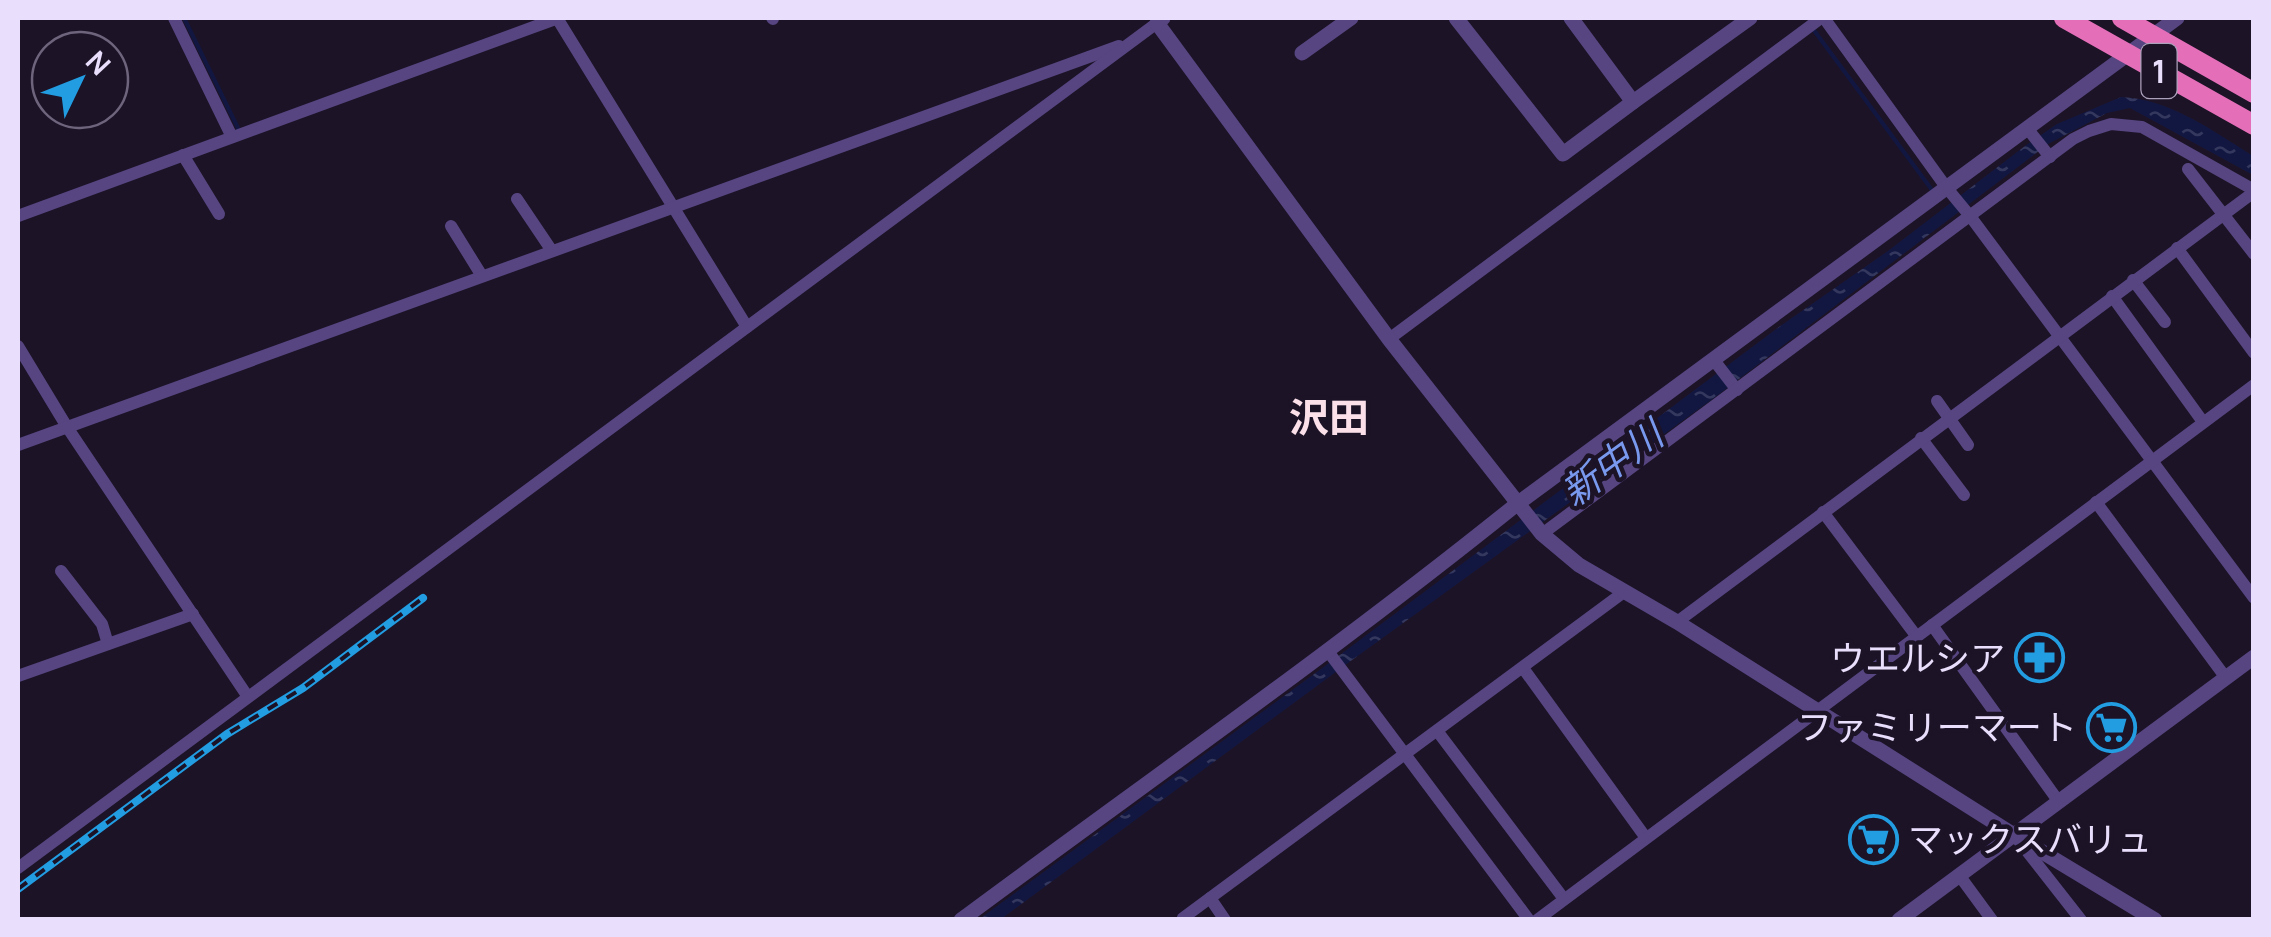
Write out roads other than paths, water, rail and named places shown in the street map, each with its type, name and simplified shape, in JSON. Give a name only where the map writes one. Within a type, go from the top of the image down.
[{"type":"highway","name":"1","points":[[2064,18],[2254,124]]},
{"type":"highway","name":"1","points":[[2122,18],[2254,93]]},
{"type":"street","points":[[174,18],[232,137]]},
{"type":"street","points":[[18,216],[558,18],[747,327]]},
{"type":"street","points":[[1302,53],[1351,18]]},
{"type":"street","points":[[1456,18],[1563,154],[1750,18]]},
{"type":"street","points":[[1570,18],[1634,102]]},
{"type":"street","points":[[1389,340],[1822,18],[2254,598]]},
{"type":"street","points":[[960,920],[2177,18]]},
{"type":"street","points":[[18,868],[1160,20],[1389,340],[1540,531],[1579,564],[2155,920]]},
{"type":"street","points":[[18,444],[1135,40]]},
{"type":"street","points":[[1540,531],[1737,390],[2047,155],[2089,130],[2112,124],[2142,128],[2254,191],[1677,622]]},
{"type":"street","points":[[2029,131],[2047,155]]},
{"type":"street","points":[[183,155],[219,214]]},
{"type":"street","points":[[2188,169],[2254,254]]},
{"type":"street","points":[[517,199],[552,251]]},
{"type":"street","points":[[451,226],[482,276]]},
{"type":"street","points":[[2177,248],[2254,353]]},
{"type":"street","points":[[2134,280],[2165,322]]},
{"type":"street","points":[[2112,296],[2203,422]]},
{"type":"street","points":[[18,346],[248,697]]},
{"type":"street","points":[[1713,360],[1737,390]]},
{"type":"street","points":[[1537,920],[2254,385]]},
{"type":"street","points":[[1937,401],[1968,445]]},
{"type":"street","points":[[1921,438],[1964,495]]},
{"type":"street","points":[[2096,502],[2226,678]]},
{"type":"street","points":[[1823,512],[1916,637]]},
{"type":"street","points":[[61,571],[102,624],[108,644]]},
{"type":"street","points":[[1184,920],[1624,592]]},
{"type":"street","points":[[18,676],[192,614]]},
{"type":"street","points":[[1932,626],[2059,802]]},
{"type":"street","points":[[1328,650],[1529,920]]},
{"type":"street","points":[[1905,918],[2254,657]]},
{"type":"street","points":[[1523,668],[1646,838]]},
{"type":"street","points":[[1438,732],[1564,900]]},
{"type":"street","points":[[2014,836],[2080,920]]},
{"type":"street","points":[[1959,875],[1992,920]]},
{"type":"street","points":[[1210,898],[1226,920]]},
{"type":"water","name":"新中川","points":[[2121,97],[2157,104],[2207,127],[2253,156],[2253,175],[2130,108],[2107,113],[2048,144],[1714,398],[1001,919],[978,920],[2025,146],[2057,124]]},
{"type":"waterway","points":[[184,18],[239,130]]},
{"type":"waterway","points":[[1813,29],[1932,190]]},
{"type":"railway","points":[[18,889],[227,734],[303,688],[423,598]]},
{"type":"place","name":"ウエルシア","points":[[2040,658]]},
{"type":"place","name":"ファミリーマート","points":[[2112,727]]},
{"type":"place","name":"マックスバリュ","points":[[1873,839]]},
{"type":"district","name":"沢田","points":[[1329,416]]}]
